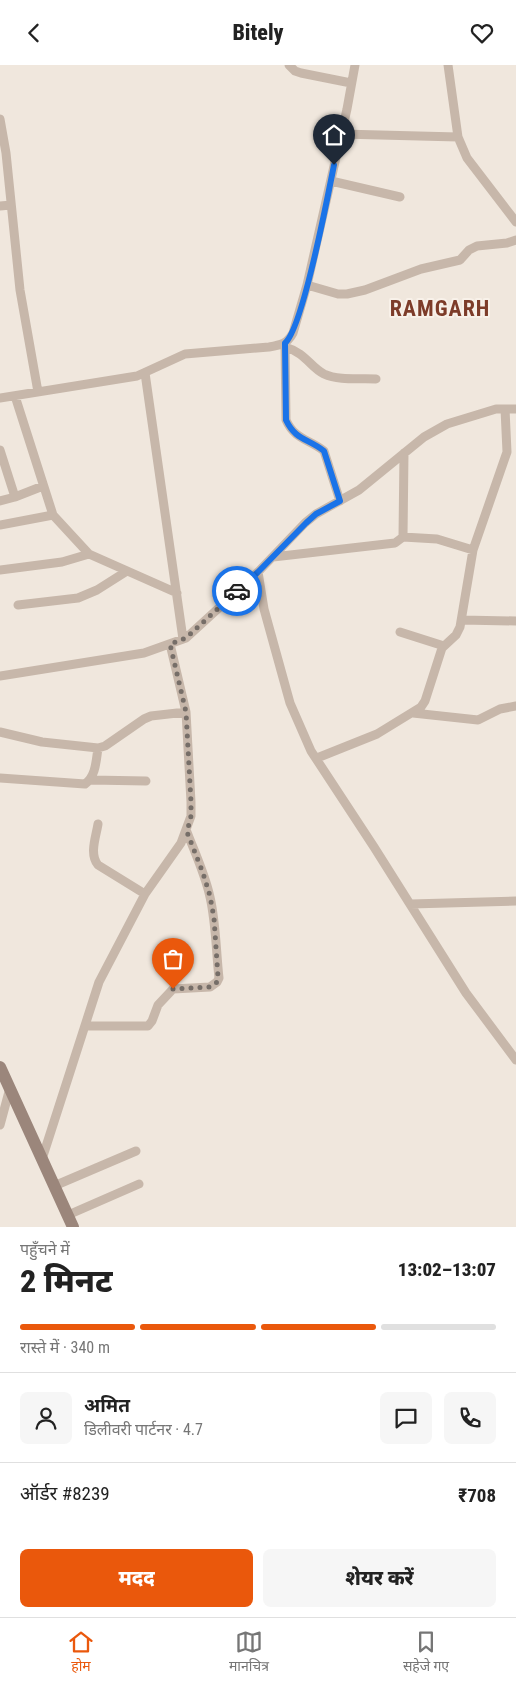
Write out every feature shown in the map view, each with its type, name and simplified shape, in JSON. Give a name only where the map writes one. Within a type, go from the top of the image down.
[{"type":"main road","points":[[0,1067],[73,1227]]},
{"type":"street","points":[[289,65],[295,71],[301,73],[351,83]]},
{"type":"street","points":[[340,501],[324,451],[296,435],[286,420],[285,345],[293,333],[307,285],[342,134],[355,65]]},
{"type":"street","points":[[448,65],[458,137],[466,158],[516,222]]},
{"type":"street","points":[[0,119],[20,290],[38,392]]},
{"type":"street","points":[[342,134],[458,137]]},
{"type":"street","points":[[331,181],[400,197]]},
{"type":"street","points":[[0,206],[11,205]]},
{"type":"street","points":[[307,285],[338,294],[366,290],[422,269],[460,260],[469,250],[477,246],[516,240]]},
{"type":"street","points":[[0,397],[137,376],[185,354],[285,345],[304,356],[322,373],[332,377],[376,379]]},
{"type":"street","points":[[145,373],[184,639]]},
{"type":"street","points":[[15,396],[54,515],[89,554],[177,593]]},
{"type":"street","points":[[0,676],[120,658],[144,653],[184,639],[273,557],[316,514],[359,490],[424,437],[447,424],[496,409],[516,409]]},
{"type":"street","points":[[317,758],[377,735],[413,713],[425,701],[444,646],[456,635],[462,620],[473,550],[505,458],[512,447],[505,409]]},
{"type":"street","points":[[0,450],[15,497]]},
{"type":"street","points":[[403,537],[404,453]]},
{"type":"street","points":[[0,501],[43,486]]},
{"type":"street","points":[[0,525],[54,515]]},
{"type":"street","points":[[273,557],[388,545],[396,543],[403,537],[437,539],[473,550]]},
{"type":"street","points":[[0,570],[62,561],[89,554]]},
{"type":"street","points":[[18,605],[78,598],[97,590],[127,571]]},
{"type":"street","points":[[255,574],[290,703],[311,751],[411,904],[466,993],[516,1059]]},
{"type":"street","points":[[462,620],[516,621]]},
{"type":"street","points":[[400,633],[444,646]]},
{"type":"street","points":[[42,1159],[99,982],[145,894],[181,843],[187,832],[191,816],[186,712],[170,644]]},
{"type":"street","points":[[413,713],[478,720],[500,709],[516,706]]},
{"type":"street","points":[[0,732],[42,742],[98,748],[105,746],[151,716],[186,712]]},
{"type":"street","points":[[91,780],[98,748]]},
{"type":"street","points":[[0,777],[82,785],[91,780],[146,781]]},
{"type":"street","points":[[98,824],[93,852],[94,860],[98,865],[145,894]]},
{"type":"street","points":[[86,1026],[148,1025],[152,1021],[158,1005],[173,989],[210,987],[217,982],[214,918],[210,896],[187,832]]},
{"type":"street","points":[[411,904],[516,901]]},
{"type":"street","points":[[0,1125],[10,1088]]},
{"type":"street","points":[[54,1186],[136,1151]]},
{"type":"street","points":[[68,1215],[139,1184]]},
{"type":"way so far","points":[[173,989],[214,986],[218,977],[214,918],[210,896],[187,832],[191,816],[191,802],[186,712],[170,644],[186,638],[237,591]]},
{"type":"district","name":"RAMGARH","points":[[440,308]]},
{"type":"route","points":[[237,591],[316,514],[340,501],[324,451],[296,435],[286,420],[285,343],[293,333],[307,285],[334,165]]}]
